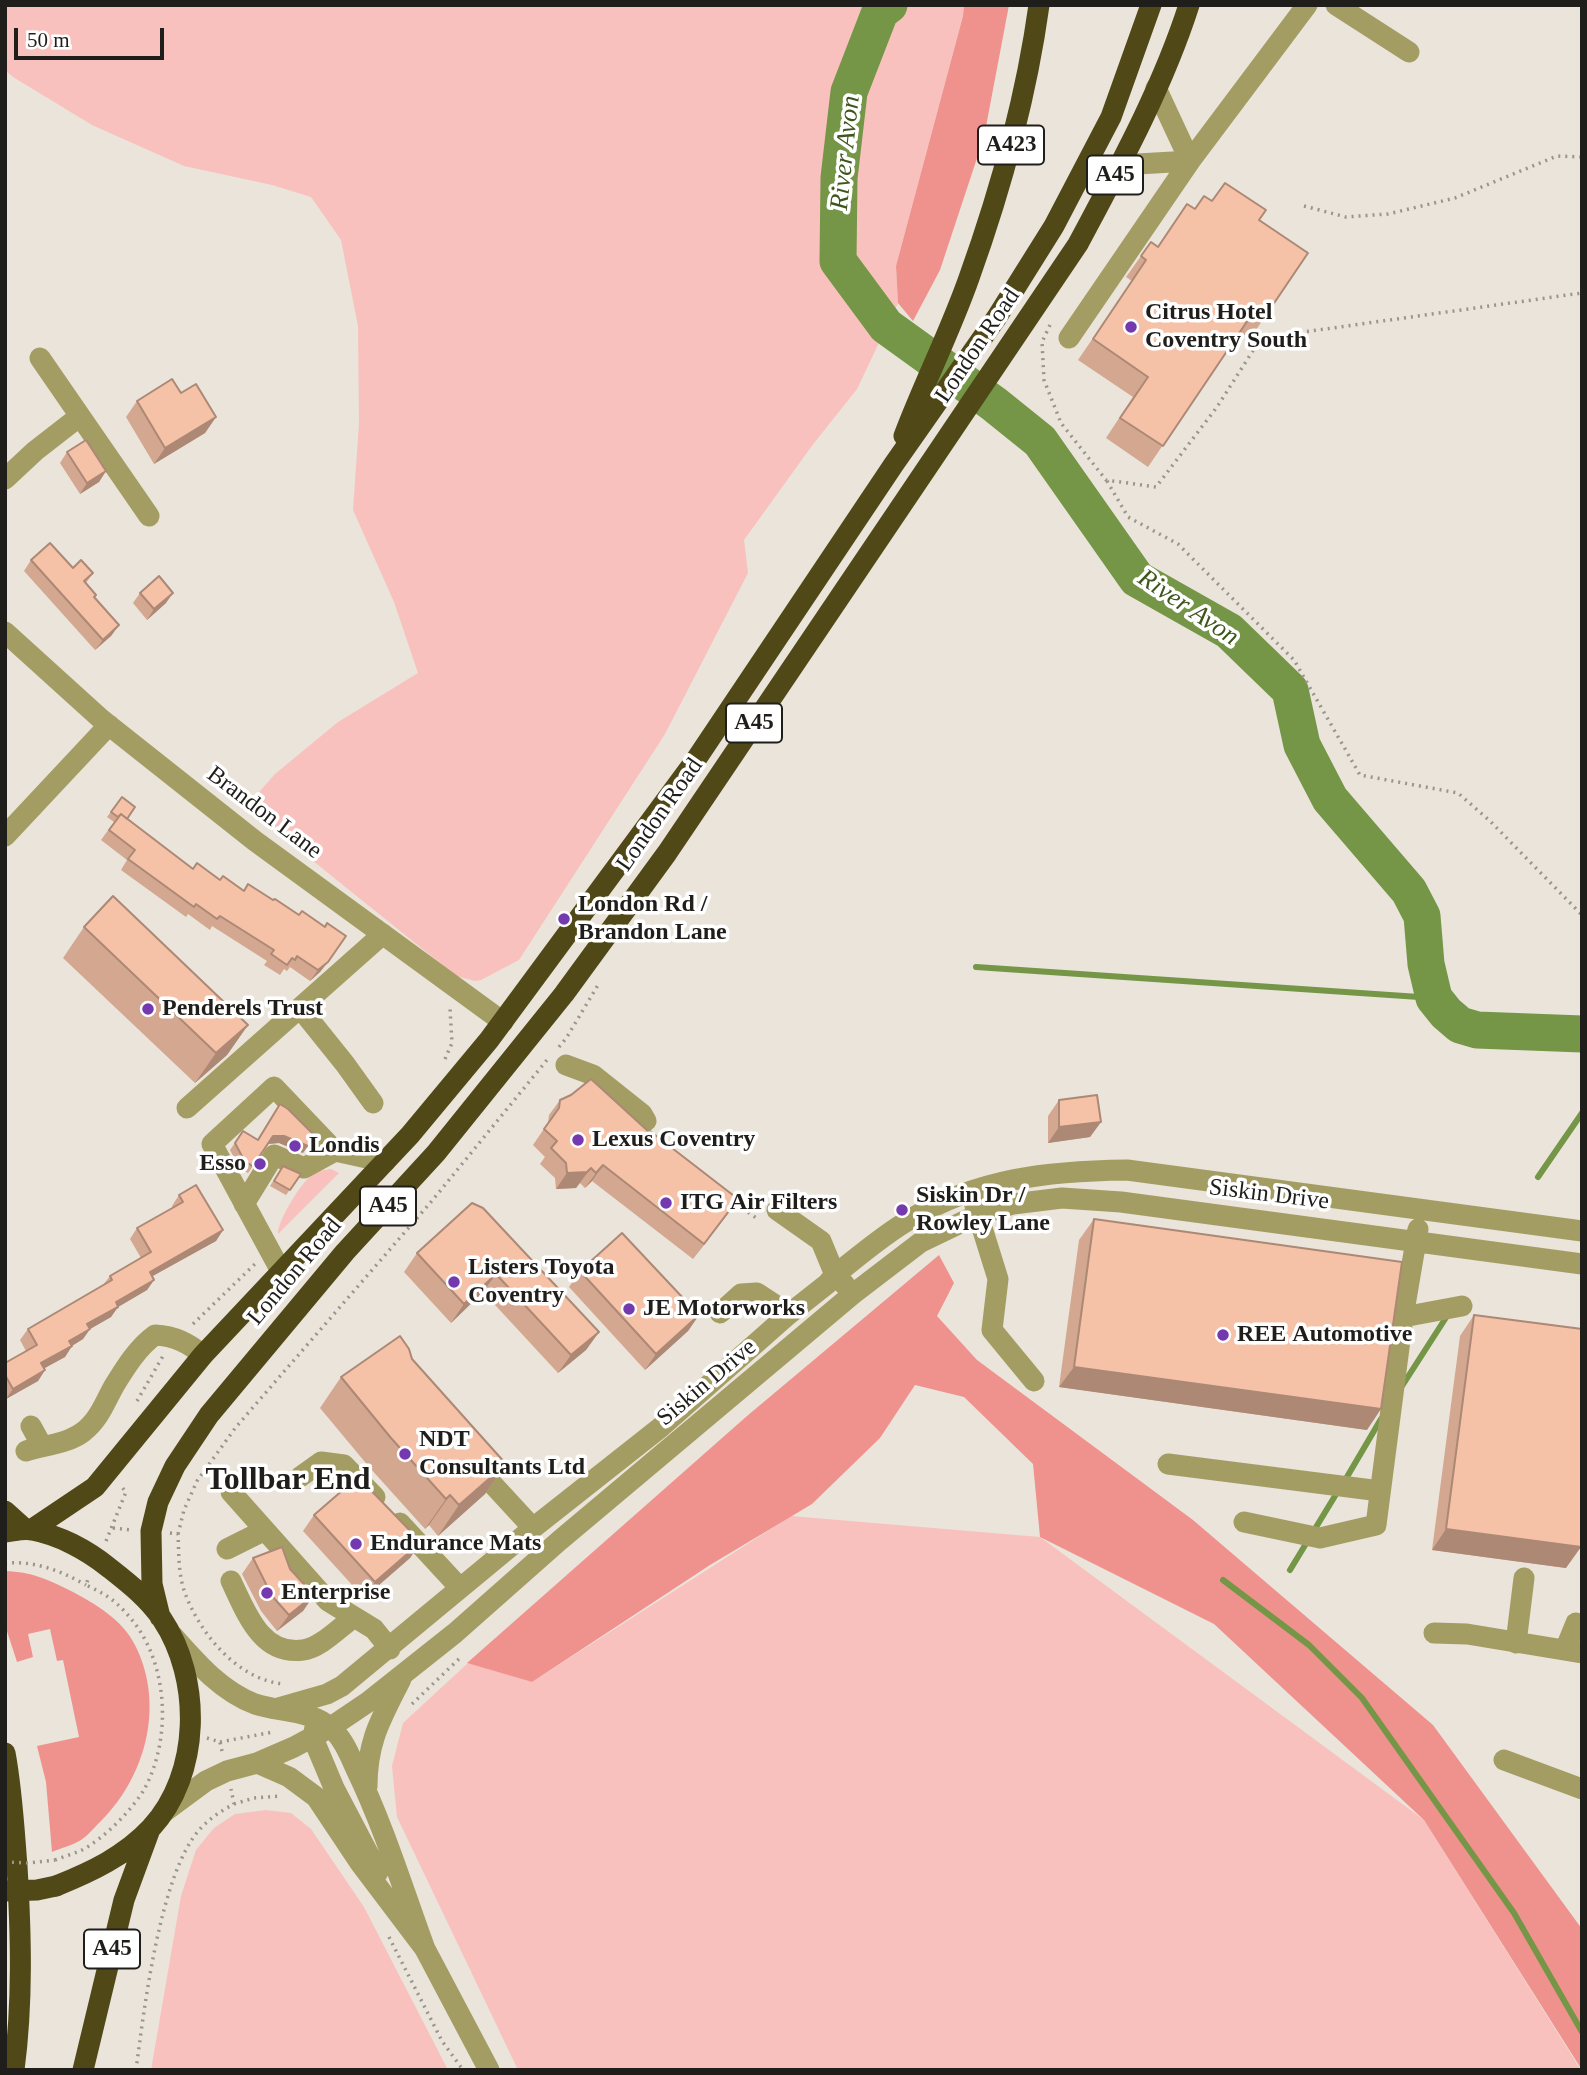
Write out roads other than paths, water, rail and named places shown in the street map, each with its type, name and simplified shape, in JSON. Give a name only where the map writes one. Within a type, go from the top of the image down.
[{"type":"highway","name":"A423","points":[[894,464],[912,431],[968,281],[1005,169],[1020,111],[1039,5]]},
{"type":"highway","name":"London Road","points":[[912,431],[997,317],[1054,226],[1111,117],[1151,5]]},
{"type":"highway","name":"London Road","points":[[165,1624],[152,1584],[151,1531],[158,1502],[175,1466],[209,1415],[345,1252],[436,1153],[564,994],[667,853],[1078,244],[1120,165],[1156,88],[1189,5]]},
{"type":"highway","name":"London Road","points":[[20,1530],[95,1487],[203,1355],[385,1162],[503,1022],[695,761],[894,464]]},
{"type":"highway","points":[[5,1511],[20,1530],[62,1540],[97,1559],[133,1587],[165,1624],[182,1661],[187,1679],[190,1717],[184,1765],[164,1812],[149,1830],[111,1861],[89,1873],[56,1886],[37,1890],[5,1891]]},
{"type":"highway","points":[[5,1754],[15,1832],[21,1931],[18,2037],[14,2070]]},
{"type":"highway","name":"A45","points":[[83,2070],[124,1900],[149,1830]]},
{"type":"street","points":[[1069,338],[1190,161],[1307,5]]},
{"type":"street","points":[[1336,5],[1409,52]]},
{"type":"street","points":[[1156,88],[1190,161]]},
{"type":"street","points":[[1120,165],[1190,161]]},
{"type":"street","points":[[40,358],[149,516]]},
{"type":"street","points":[[5,479],[35,451],[80,416]]},
{"type":"street","name":"Brandon Lane","points":[[5,632],[109,725],[255,841],[503,1022]]},
{"type":"street","points":[[5,836],[109,725]]},
{"type":"street","points":[[187,1108],[383,934]]},
{"type":"street","points":[[300,1008],[345,1063],[373,1103]]},
{"type":"street","points":[[566,1065],[593,1075],[642,1114],[646,1121]]},
{"type":"street","points":[[282,1273],[212,1144],[274,1087],[335,1151],[385,1162]]},
{"type":"street","points":[[244,1204],[274,1155],[304,1168],[335,1151]]},
{"type":"street","name":"Siskin Drive","points":[[277,1717],[342,1686],[533,1528],[661,1427],[835,1275],[910,1219],[971,1190],[1030,1175],[1128,1170],[1582,1231]]},
{"type":"street","points":[[971,1190],[998,1279],[992,1330],[1034,1381]]},
{"type":"street","name":"Siskin Drive","points":[[164,1812],[206,1781],[226,1771],[257,1763],[368,1702],[455,1633],[559,1541],[853,1294],[921,1242],[977,1215],[1013,1205],[1062,1198],[1121,1202],[1582,1264]]},
{"type":"street","points":[[1244,1522],[1320,1538],[1376,1525],[1403,1317],[1421,1210]]},
{"type":"street","points":[[769,1216],[821,1241],[835,1275],[853,1294]]},
{"type":"street","points":[[720,1313],[741,1294],[757,1293],[789,1314]]},
{"type":"street","points":[[1403,1317],[1462,1306]]},
{"type":"street","points":[[31,1426],[34,1448],[58,1443],[83,1432],[98,1416],[115,1384],[139,1351],[155,1335],[168,1336],[187,1343],[203,1355]]},
{"type":"street","points":[[463,1451],[533,1528]]},
{"type":"street","points":[[300,1477],[321,1462],[344,1465],[460,1588]]},
{"type":"street","points":[[1168,1464],[1380,1491]]},
{"type":"street","points":[[230,1492],[328,1601],[374,1629],[390,1649]]},
{"type":"street","points":[[227,1549],[263,1531]]},
{"type":"street","points":[[1516,1643],[1524,1578]]},
{"type":"street","points":[[232,1581],[247,1616],[268,1644],[303,1650],[319,1643],[353,1618]]},
{"type":"street","points":[[1434,1633],[1467,1634],[1574,1651],[1576,1623]]},
{"type":"street","points":[[165,1624],[203,1669],[219,1682],[277,1717],[320,1728],[347,1750],[367,1792],[425,1950],[489,2070]]},
{"type":"street","points":[[367,1792],[370,1746],[375,1730],[405,1671]]},
{"type":"street","points":[[327,1694],[320,1728],[334,1788],[366,1845],[395,1909]]},
{"type":"street","points":[[1504,1760],[1582,1789]]},
{"type":"street","points":[[257,1763],[289,1777],[316,1797],[360,1863],[425,1950]]},
{"type":"waterway","name":"River Avon","points":[[889,5],[880,12],[849,92],[839,178],[838,261],[886,326],[994,404],[1040,441],[1137,579],[1229,631],[1290,690],[1302,745],[1330,799],[1409,891],[1422,916],[1426,964],[1434,998],[1446,1013],[1460,1025],[1477,1030],[1582,1034]]},
{"type":"waterway","points":[[976,967],[1434,998]]},
{"type":"waterway","points":[[1538,1177],[1582,1113]]},
{"type":"waterway","points":[[1402,1386],[1447,1316]]},
{"type":"waterway","points":[[1344,1482],[1381,1419]]},
{"type":"waterway","points":[[1290,1570],[1338,1491]]},
{"type":"waterway","points":[[1223,1580],[1309,1645],[1362,1698],[1514,1913],[1582,2032]]},
{"type":"place","name":"Citrus Hotel Coventry South","points":[[1131,327]]},
{"type":"place","name":"London Rd / Brandon Lane","points":[[564,919]]},
{"type":"place","name":"Penderels Trust","points":[[148,1009]]},
{"type":"place","name":"Lexus Coventry","points":[[578,1140]]},
{"type":"place","name":"Londis","points":[[295,1146]]},
{"type":"place","name":"Esso","points":[[260,1164]]},
{"type":"place","name":"ITG Air Filters","points":[[666,1203]]},
{"type":"place","name":"Siskin Dr / Rowley Lane","points":[[902,1210]]},
{"type":"place","name":"Listers Toyota Coventry","points":[[454,1282]]},
{"type":"place","name":"JE Motorworks","points":[[629,1309]]},
{"type":"place","name":"REE Automotive","points":[[1223,1335]]},
{"type":"place","name":"NDT Consultants Ltd","points":[[405,1454]]},
{"type":"place","name":"Endurance Mats","points":[[356,1544]]},
{"type":"place","name":"Enterprise","points":[[267,1593]]},
{"type":"district","name":"Tollbar End","points":[[288,1481]]}]
